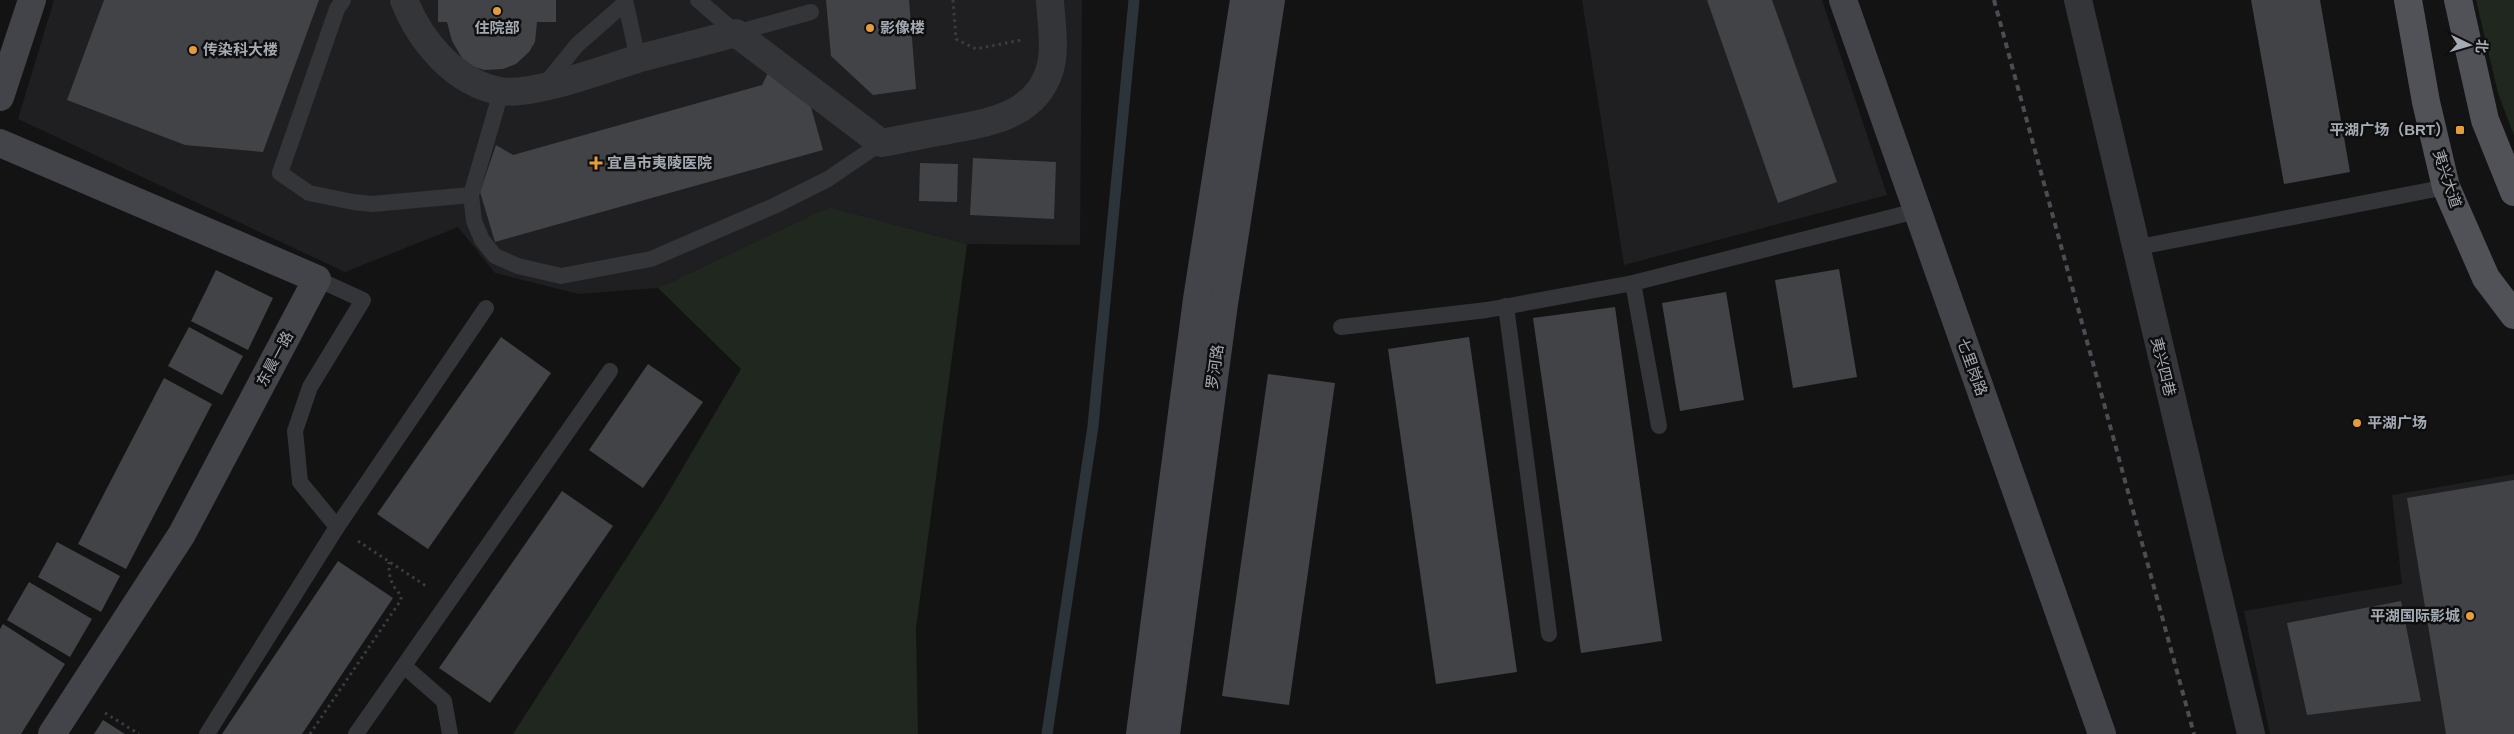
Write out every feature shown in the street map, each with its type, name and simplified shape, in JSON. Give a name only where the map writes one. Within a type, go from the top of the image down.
[{"type":"main road","name":"夷兴大道","points":[[2408,0],[2426,102],[2446,187],[2486,278],[2514,315]]},
{"type":"main road","points":[[2458,0],[2485,120],[2514,192]]},
{"type":"street","points":[[0,97],[32,0]]},
{"type":"street","points":[[404,0],[410,15],[429,46],[459,73],[479,85],[501,92],[542,88],[638,59],[736,33],[881,143],[995,121],[1013,114],[1028,104],[1041,88],[1050,68],[1052,34],[1050,0]]},
{"type":"street","name":"罗河路","points":[[1140,734],[1197,299],[1244,0]]},
{"type":"street","name":"罗河路","points":[[1166,734],[1224,304],[1271,0]]},
{"type":"street","name":"七里岗路","points":[[1843,0],[2102,734]]},
{"type":"street","name":"夷兴四巷","points":[[2078,0],[2134,248],[2251,734]]},
{"type":"street","points":[[0,143],[317,278]]},
{"type":"street","name":"东晨一路","points":[[52,734],[182,534],[317,278]]},
{"type":"lane","points":[[343,0],[337,9],[280,173],[309,193],[353,202],[372,204],[471,195]]},
{"type":"lane","points":[[698,0],[736,33],[811,12]]},
{"type":"lane","points":[[542,88],[577,45],[625,2],[638,59]]},
{"type":"lane","points":[[501,92],[471,195],[474,220],[480,234],[494,256],[518,266],[561,276],[652,259],[774,206],[828,179],[881,143]]},
{"type":"lane","points":[[2134,248],[2446,187]]},
{"type":"lane","points":[[1341,327],[1506,306],[1633,283],[1916,211]]},
{"type":"lane","points":[[317,278],[363,300],[310,387],[295,431],[300,482],[337,527]]},
{"type":"lane","points":[[1633,283],[1659,426]]},
{"type":"lane","points":[[1506,306],[1549,634]]},
{"type":"lane","points":[[207,734],[337,527],[486,308]]},
{"type":"lane","points":[[356,734],[610,371]]},
{"type":"lane","points":[[404,666],[444,701],[450,734]]},
{"type":"path","points":[[953,0],[956,39],[976,49],[1052,34]]},
{"type":"path","points":[[337,527],[449,601]]},
{"type":"path","points":[[310,734],[401,600],[401,595],[394,588],[389,577],[390,562]]},
{"type":"path","points":[[100,709],[139,734]]},
{"type":"shaded area","name":"宜昌市夷陵医院","points":[[54,0],[1082,0],[1080,245],[967,244],[829,207],[658,288],[578,294],[495,273],[458,227],[345,272],[18,119]]},
{"type":"shaded area","points":[[1582,0],[1822,0],[1887,195],[1624,265]]},
{"type":"shaded area","points":[[2476,0],[2514,0],[2514,136],[2498,93]]},
{"type":"shaded area","points":[[829,207],[967,244],[916,628],[918,734],[513,734],[662,503],[741,369],[658,288]]},
{"type":"shaded area","points":[[2514,474],[2514,734],[2270,734],[2244,611],[2402,584],[2392,495]]},
{"type":"building","name":"传染科大楼","points":[[104,0],[319,0],[263,152],[185,145],[67,100]]},
{"type":"building","points":[[438,0],[556,0],[556,22],[537,22],[535,42],[529,52],[516,64],[503,69],[484,70],[472,66],[462,58],[452,41],[447,22],[438,22]]},
{"type":"building","name":"影像楼","points":[[826,0],[909,0],[916,89],[873,95],[831,56]]},
{"type":"building","points":[[1707,0],[1772,0],[1837,182],[1778,203]]},
{"type":"building","points":[[2251,0],[2320,0],[2350,172],[2284,184]]},
{"type":"building","points":[[771,67],[809,100],[823,150],[495,242],[480,192],[496,145],[513,155],[762,85]]},
{"type":"building","points":[[973,158],[1056,162],[1054,219],[970,215]]},
{"type":"building","points":[[920,163],[958,164],[957,202],[919,201]]},
{"type":"building","points":[[1839,269],[1857,377],[1793,388],[1775,280]]},
{"type":"building","points":[[216,270],[273,298],[248,350],[191,321]]},
{"type":"building","points":[[1726,292],[1744,400],[1680,411],[1662,303]]},
{"type":"building","points":[[1615,307],[1662,641],[1581,653],[1533,318]]},
{"type":"building","points":[[189,327],[243,356],[222,395],[168,366]]},
{"type":"building","points":[[501,337],[551,373],[428,549],[377,514]]},
{"type":"building","points":[[1469,337],[1517,672],[1436,684],[1388,349]]},
{"type":"building","points":[[648,364],[703,402],[643,488],[589,450]]},
{"type":"building","points":[[1268,374],[1335,383],[1289,705],[1222,696]]},
{"type":"building","points":[[164,378],[212,404],[126,569],[78,544]]},
{"type":"building","name":"平湖国际影城","points":[[2514,480],[2514,734],[2446,734],[2407,498]]},
{"type":"building","points":[[562,491],[613,526],[490,703],[439,668]]},
{"type":"building","points":[[57,542],[120,576],[101,612],[38,577]]},
{"type":"building","points":[[338,561],[393,598],[302,734],[222,734]]},
{"type":"building","points":[[29,582],[92,619],[70,657],[7,620]]},
{"type":"building","points":[[2401,601],[2421,701],[2307,715],[2287,623]]},
{"type":"building","points":[[3,624],[65,664],[21,734],[0,734],[0,629]]},
{"type":"building","points":[[103,720],[125,734],[94,734]]},
{"type":"waterway","points":[[1047,734],[1093,426],[1134,0]]},
{"type":"railway","points":[[1994,0],[2194,734]]},
{"type":"place","name":"住院部","points":[[497,11]]},
{"type":"place","name":"影像楼","points":[[870,28]]},
{"type":"place","name":"传染科大楼","points":[[193,50]]},
{"type":"place","name":"平湖广场（BRT）","points":[[2460,130]]},
{"type":"place","name":"宜昌市夷陵医院","points":[[596,163]]},
{"type":"place","name":"平湖广场","points":[[2357,423]]},
{"type":"place","name":"平湖国际影城","points":[[2470,616]]}]
